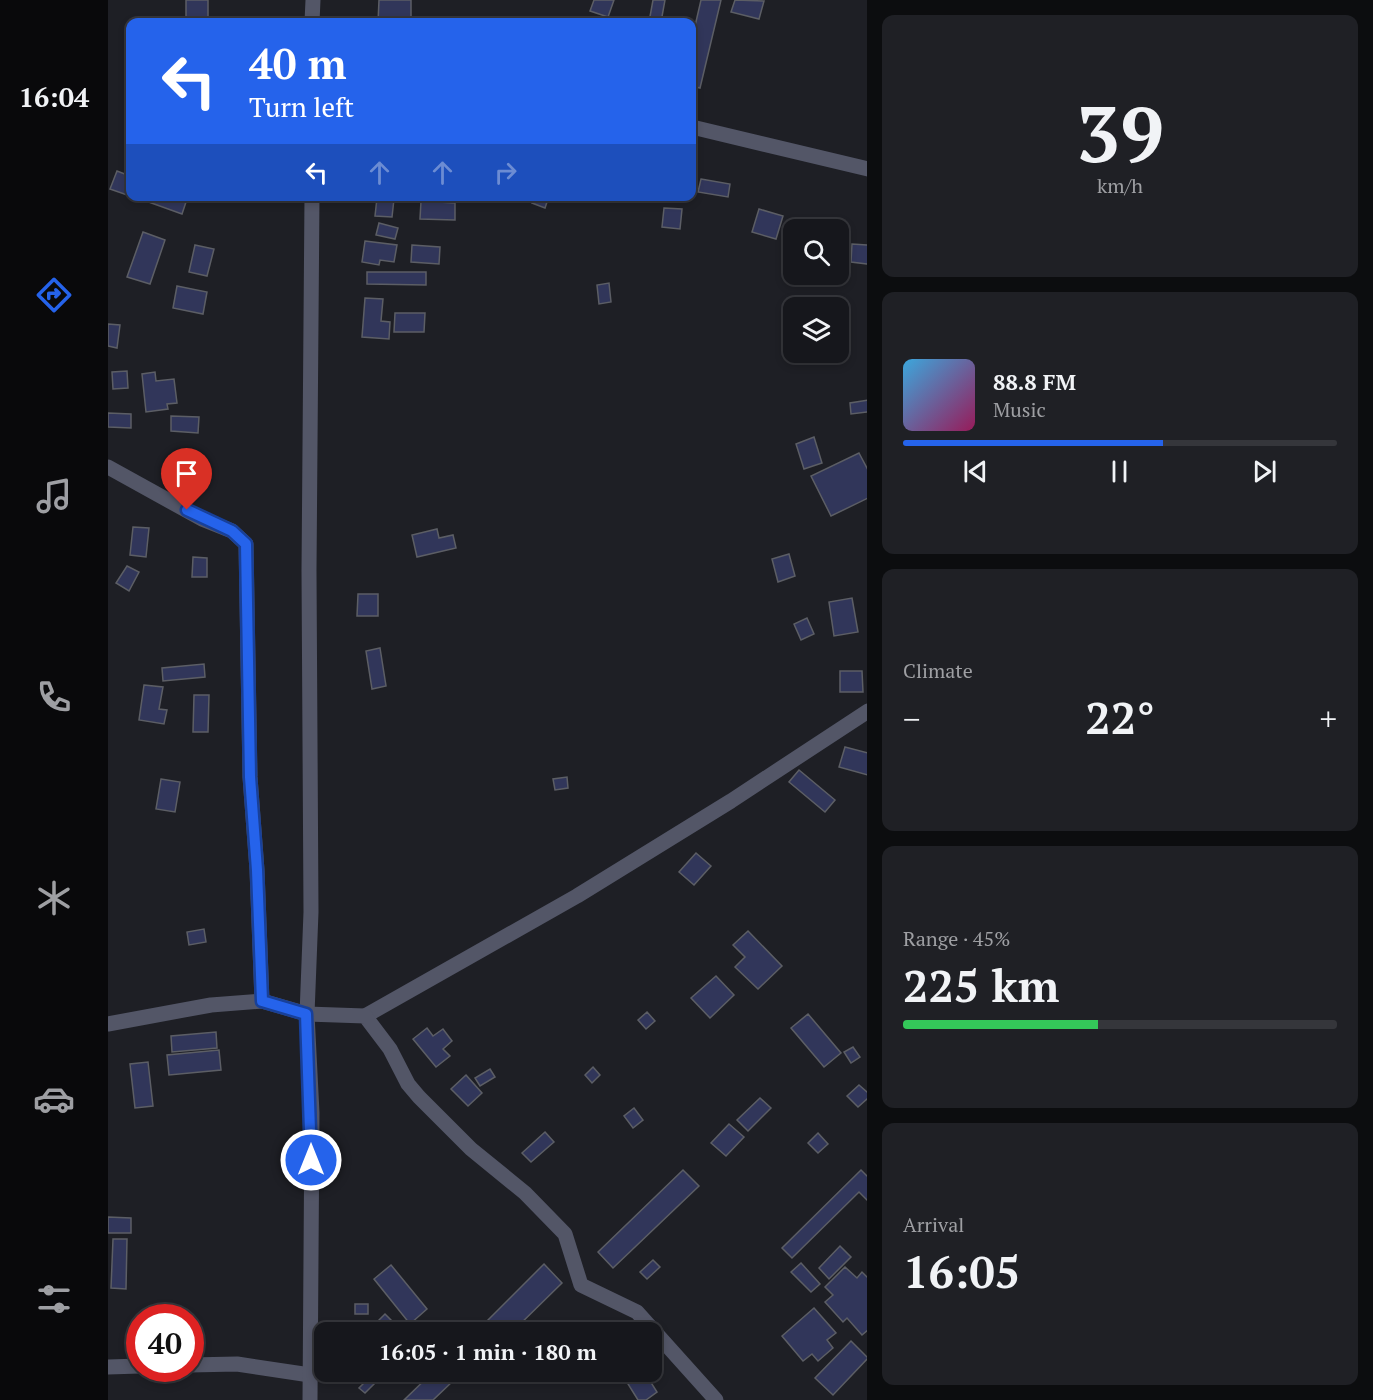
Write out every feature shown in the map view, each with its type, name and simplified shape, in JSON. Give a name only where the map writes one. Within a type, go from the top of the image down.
[{"type":"street","points":[[312,18],[313,0]]},
{"type":"street","points":[[696,128],[867,169]]},
{"type":"street","points":[[310,1400],[312,1113],[306,1014],[311,912],[309,524],[312,201]]},
{"type":"street","points":[[108,467],[202,519],[232,531],[246,544],[250,777],[257,870],[262,1001]]},
{"type":"street","points":[[108,1023],[211,1005],[262,1001],[306,1014],[365,1016],[595,885],[867,711]]},
{"type":"street","points":[[365,1016],[419,1097],[471,1149],[525,1193],[565,1234],[580,1285],[637,1312],[716,1400]]},
{"type":"street","points":[[204,1365],[237,1364],[310,1375]]},
{"type":"street","points":[[108,1367],[126,1366]]},
{"type":"building","points":[[186,0],[208,0],[208,17],[186,17]]},
{"type":"building","points":[[379,0],[411,0],[411,18],[378,18]]},
{"type":"building","points":[[594,0],[614,0],[608,17],[590,11]]},
{"type":"building","points":[[653,0],[665,0],[662,18],[650,18]]},
{"type":"building","points":[[701,0],[721,0],[700,88],[696,87],[696,22]]},
{"type":"building","points":[[735,0],[764,1],[759,19],[731,12]]},
{"type":"building","points":[[117,171],[126,174],[126,195],[110,189]]},
{"type":"building","points":[[701,179],[730,184],[728,197],[698,192]]},
{"type":"building","points":[[146,201],[186,201],[182,214]]},
{"type":"building","points":[[377,201],[394,201],[392,217],[375,216]]},
{"type":"building","points":[[421,201],[455,203],[455,220],[420,219]]},
{"type":"building","points":[[533,201],[547,201],[545,208],[532,203]]},
{"type":"building","points":[[664,208],[682,209],[680,229],[662,227]]},
{"type":"building","points":[[759,209],[783,216],[776,239],[752,232]]},
{"type":"building","points":[[379,223],[398,228],[395,239],[376,235]]},
{"type":"building","points":[[143,232],[165,240],[150,284],[127,277]]},
{"type":"building","points":[[365,241],[397,245],[394,262],[380,260],[379,265],[362,262]]},
{"type":"building","points":[[852,244],[867,245],[867,264],[851,262]]},
{"type":"building","points":[[195,245],[214,249],[207,276],[189,272]]},
{"type":"building","points":[[412,245],[440,247],[439,264],[411,262]]},
{"type":"building","points":[[367,272],[426,272],[426,285],[367,284]]},
{"type":"building","points":[[609,283],[611,302],[599,304],[597,285]]},
{"type":"building","points":[[177,286],[207,292],[203,314],[173,308]]},
{"type":"building","points":[[365,298],[383,299],[381,321],[390,322],[389,339],[362,337]]},
{"type":"building","points":[[395,313],[425,313],[424,332],[394,332]]},
{"type":"building","points":[[108,324],[120,325],[117,348],[108,346]]},
{"type":"building","points":[[127,371],[128,388],[113,389],[112,372]]},
{"type":"building","points":[[155,372],[156,381],[174,379],[177,403],[167,404],[168,409],[146,412],[142,374]]},
{"type":"building","points":[[867,400],[867,412],[851,414],[850,403]]},
{"type":"building","points":[[108,413],[131,414],[131,428],[108,427]]},
{"type":"building","points":[[171,416],[199,417],[198,433],[171,431]]},
{"type":"building","points":[[814,437],[822,463],[804,469],[796,444]]},
{"type":"building","points":[[859,453],[867,468],[867,498],[831,516],[811,476]]},
{"type":"building","points":[[133,527],[149,528],[146,557],[130,555]]},
{"type":"building","points":[[437,529],[439,538],[453,535],[456,548],[417,557],[412,535]]},
{"type":"building","points":[[789,554],[795,576],[778,582],[772,559]]},
{"type":"building","points":[[193,557],[207,558],[207,577],[192,577]]},
{"type":"building","points":[[127,566],[139,572],[129,591],[116,583]]},
{"type":"building","points":[[358,594],[378,594],[378,616],[357,616]]},
{"type":"building","points":[[852,598],[858,632],[834,636],[829,602]]},
{"type":"building","points":[[807,618],[814,634],[801,640],[794,624]]},
{"type":"building","points":[[380,648],[386,686],[372,689],[366,651]]},
{"type":"building","points":[[204,664],[205,677],[163,681],[162,668]]},
{"type":"building","points":[[840,671],[862,671],[863,692],[840,692]]},
{"type":"building","points":[[144,685],[163,687],[159,709],[167,710],[164,724],[139,720]]},
{"type":"building","points":[[194,695],[209,695],[208,732],[193,732]]},
{"type":"building","points":[[845,747],[867,753],[867,775],[839,767]]},
{"type":"building","points":[[799,770],[835,800],[825,812],[789,782]]},
{"type":"building","points":[[567,777],[568,788],[555,790],[553,779]]},
{"type":"building","points":[[161,779],[180,782],[175,812],[156,809]]},
{"type":"building","points":[[696,853],[711,866],[694,885],[679,872]]},
{"type":"building","points":[[204,929],[206,942],[189,945],[187,932]]},
{"type":"building","points":[[748,931],[782,966],[758,989],[735,967],[745,957],[733,945]]},
{"type":"building","points":[[716,976],[734,995],[710,1018],[691,998]]},
{"type":"building","points":[[647,1012],[655,1021],[646,1029],[638,1020]]},
{"type":"building","points":[[808,1014],[841,1053],[824,1067],[791,1028]]},
{"type":"building","points":[[427,1028],[433,1036],[443,1029],[452,1041],[443,1049],[450,1056],[436,1067],[413,1039]]},
{"type":"building","points":[[216,1032],[217,1048],[172,1052],[171,1036]]},
{"type":"building","points":[[853,1047],[860,1057],[851,1063],[844,1052]]},
{"type":"building","points":[[219,1050],[221,1070],[169,1075],[167,1055]]},
{"type":"building","points":[[148,1062],[153,1106],[135,1108],[130,1064]]},
{"type":"building","points":[[593,1067],[600,1075],[592,1083],[585,1075]]},
{"type":"building","points":[[490,1069],[495,1077],[480,1086],[475,1078]]},
{"type":"building","points":[[466,1075],[482,1093],[468,1106],[451,1089]]},
{"type":"building","points":[[859,1085],[867,1092],[867,1099],[858,1107],[847,1096]]},
{"type":"building","points":[[760,1098],[771,1108],[748,1131],[737,1120]]},
{"type":"building","points":[[634,1108],[643,1120],[633,1128],[624,1116]]},
{"type":"building","points":[[729,1124],[744,1137],[726,1156],[711,1143]]},
{"type":"building","points":[[545,1132],[554,1142],[531,1162],[522,1153]]},
{"type":"building","points":[[818,1133],[828,1144],[818,1153],[808,1143]]},
{"type":"building","points":[[683,1170],[699,1186],[613,1268],[598,1252]]},
{"type":"building","points":[[861,1170],[867,1176],[867,1200],[859,1192],[792,1258],[782,1248]]},
{"type":"building","points":[[108,1217],[131,1218],[131,1233],[108,1233]]},
{"type":"building","points":[[113,1239],[127,1239],[126,1289],[111,1288]]},
{"type":"building","points":[[840,1246],[851,1257],[829,1279],[819,1268]]},
{"type":"building","points":[[653,1260],[660,1267],[647,1279],[640,1272]]},
{"type":"building","points":[[801,1263],[820,1284],[811,1292],[791,1272]]},
{"type":"building","points":[[544,1264],[562,1283],[522,1322],[486,1322]]},
{"type":"building","points":[[391,1265],[427,1309],[412,1322],[408,1322],[374,1279]]},
{"type":"building","points":[[845,1267],[857,1278],[862,1272],[867,1277],[867,1331],[862,1335],[847,1318],[843,1322],[825,1302],[833,1295],[825,1287]]},
{"type":"building","points":[[355,1304],[368,1304],[368,1314],[355,1314]]},
{"type":"building","points":[[814,1308],[836,1333],[827,1340],[833,1348],[818,1361],[812,1354],[803,1361],[782,1336]]},
{"type":"building","points":[[385,1314],[391,1320],[389,1322],[377,1322]]},
{"type":"building","points":[[851,1341],[867,1357],[833,1395],[815,1378]]},
{"type":"building","points":[[365,1382],[374,1384],[365,1393],[359,1388]]},
{"type":"building","points":[[423,1382],[452,1382],[433,1400],[404,1400]]},
{"type":"building","points":[[651,1382],[657,1392],[646,1400],[638,1400],[628,1384]]},
{"type":"route","points":[[187,510],[202,519],[232,531],[246,544],[250,777],[257,870],[262,1001],[306,1014],[312,1113],[311,1160]]}]
